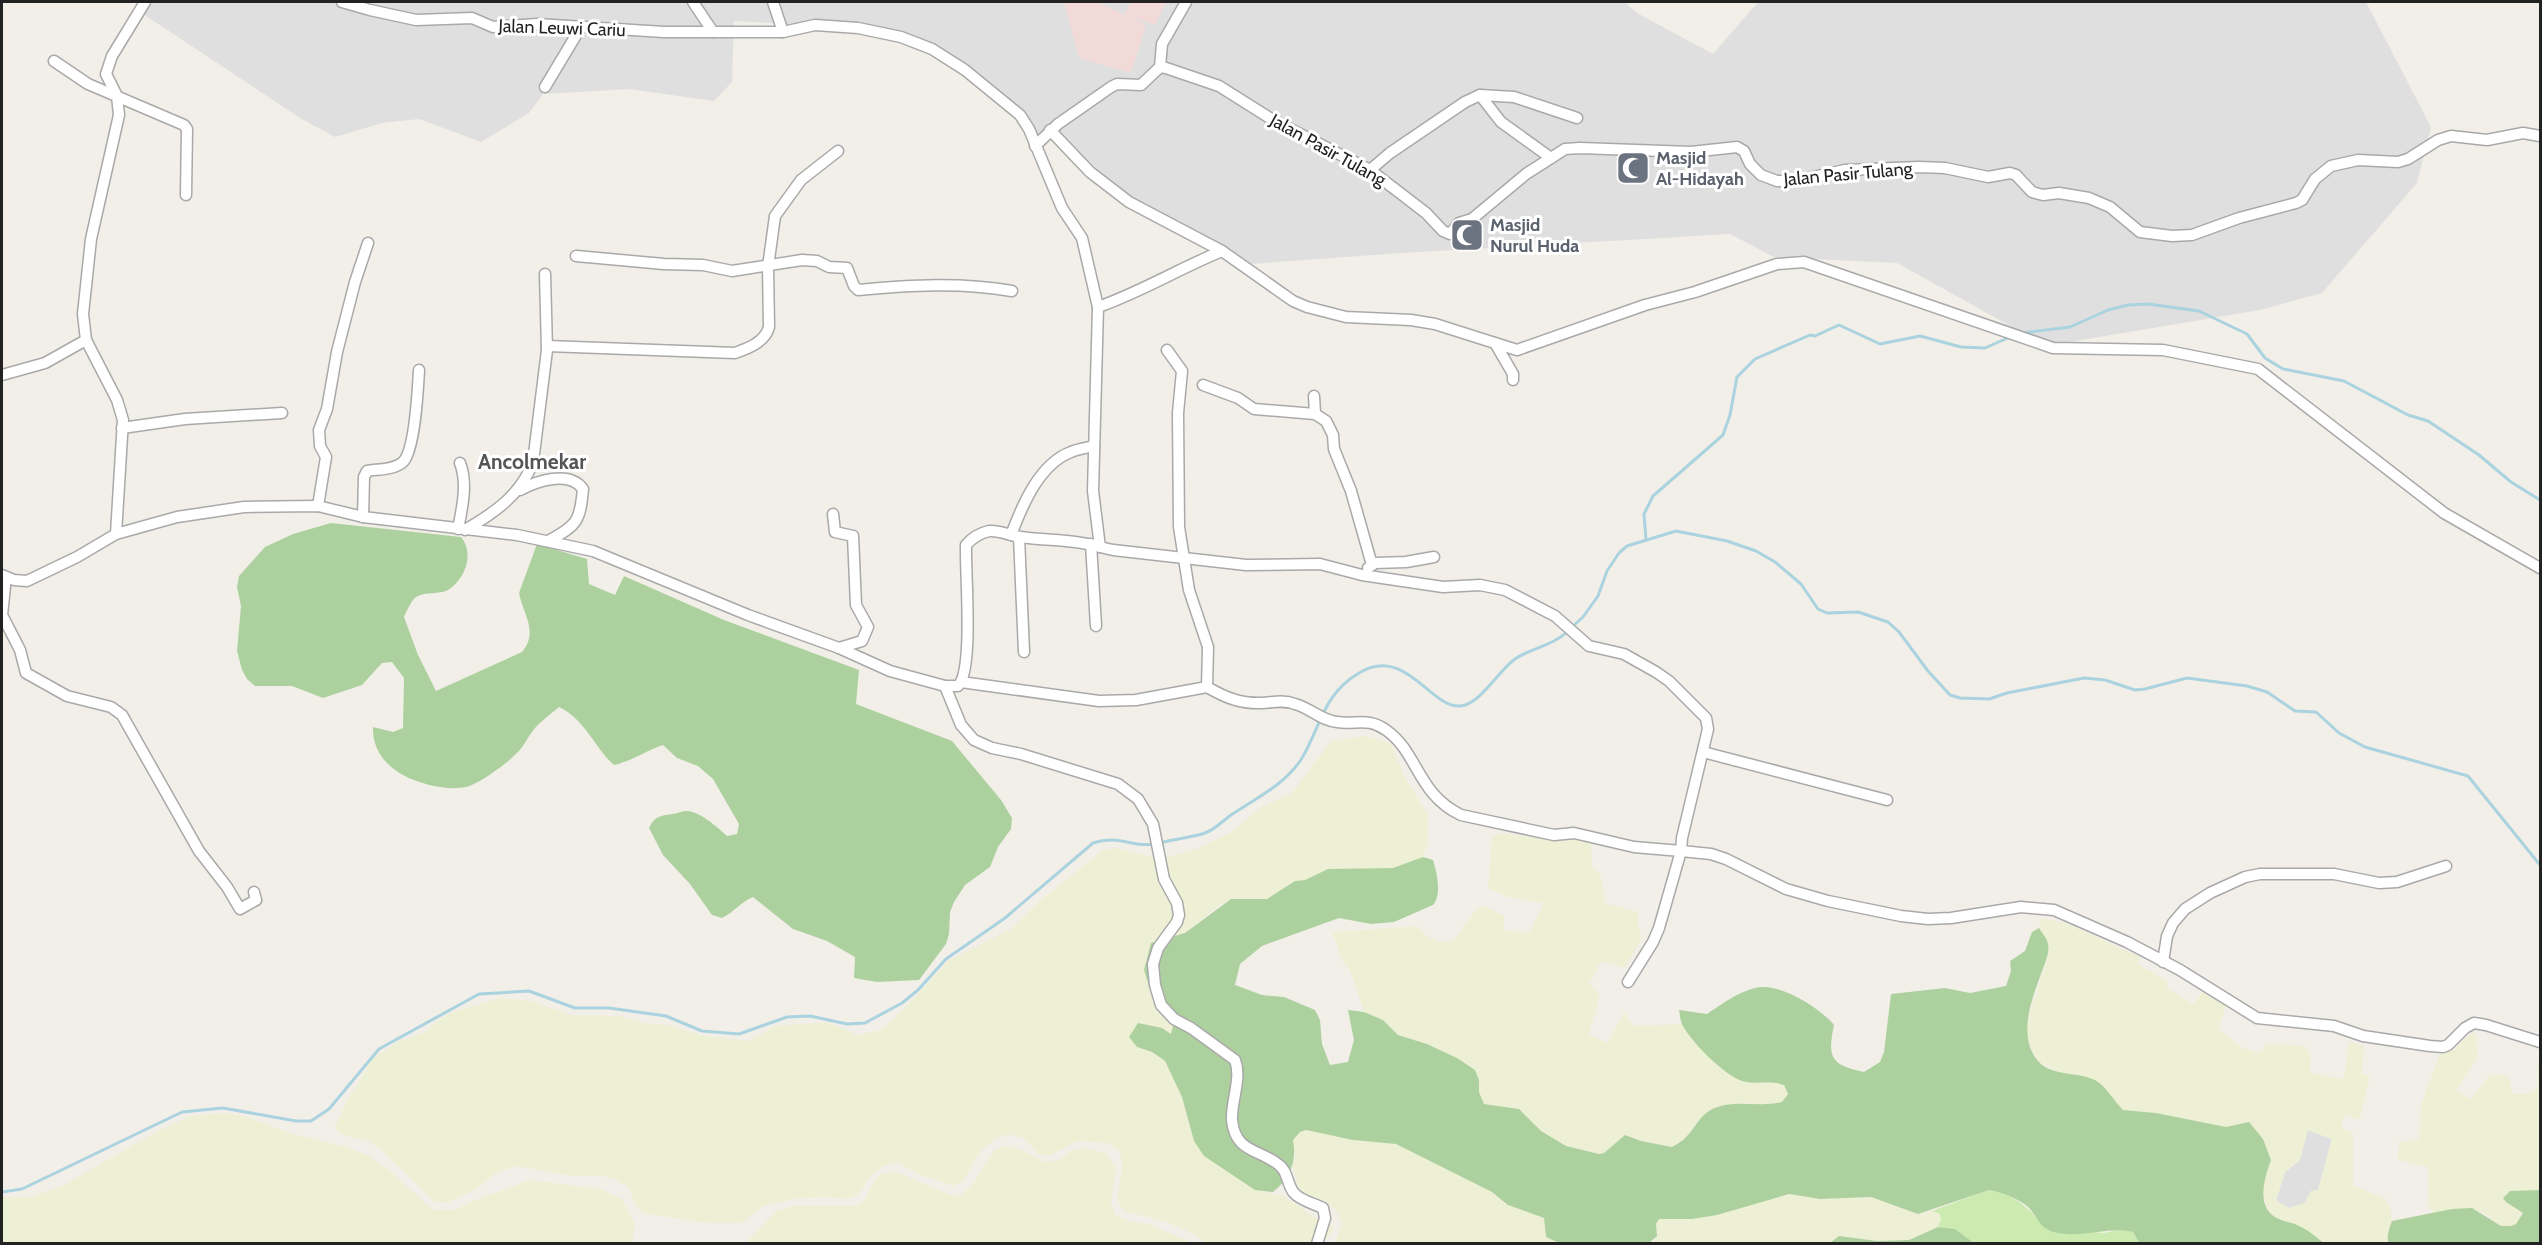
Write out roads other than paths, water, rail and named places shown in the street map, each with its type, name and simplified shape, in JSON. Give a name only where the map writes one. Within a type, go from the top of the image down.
[{"type":"street","points":[[116,534],[123,420],[117,400],[86,340],[83,314],[91,239],[119,116],[117,96],[106,74],[112,56],[145,2]]},
{"type":"street","name":"Jalan Leuwi Cariu","points":[[342,2],[416,20],[472,18],[493,27],[537,24],[713,32],[783,32],[815,25],[858,28],[901,37],[932,49],[964,69],[1020,115],[1029,129],[1062,208],[1082,238],[1098,306],[1093,490],[1096,626]]},
{"type":"street","points":[[693,2],[713,32]]},
{"type":"street","points":[[773,2],[783,32]]},
{"type":"street","points":[[1035,146],[1050,130],[1111,87],[1120,84],[1141,85],[1160,67],[1165,38],[1185,2]]},
{"type":"street","points":[[545,87],[581,27]]},
{"type":"street","points":[[54,61],[88,84],[186,127],[186,195]]},
{"type":"street","name":"Jalan Pasir Tulang","points":[[1160,67],[1186,73],[1219,86],[1272,120],[1371,170],[1426,213],[1443,231],[1450,234],[1459,223],[1472,219],[1517,181],[1551,158],[1565,149],[1580,147],[1691,152],[1737,147],[1744,151],[1750,164],[1761,175],[1777,181],[1794,181],[1845,170],[1945,168],[1980,176],[2010,173],[2016,175],[2032,192],[2043,195],[2059,193],[2089,198],[2110,207],[2139,232],[2172,236],[2192,235],[2239,218],[2296,203],[2302,200],[2315,179],[2331,166],[2358,160],[2398,162],[2408,159],[2438,140],[2451,136],[2487,140],[2523,133],[2541,136]]},
{"type":"street","points":[[1371,170],[1390,153],[1465,102],[1480,95],[1514,96],[1577,118]]},
{"type":"street","points":[[1480,95],[1501,122],[1551,158]]},
{"type":"street","points":[[1050,130],[1090,172],[1120,196],[1149,214],[1222,251],[1306,308],[1346,316],[1435,324],[1517,350],[1645,305],[1695,292],[1777,264],[1804,262],[2053,348],[2163,350],[2258,369],[2444,513],[2541,568]]},
{"type":"street","points":[[547,346],[735,353],[767,336],[768,267],[775,216],[801,180],[838,151]]},
{"type":"street","points":[[318,506],[326,458],[320,446],[319,430],[327,409],[337,352],[355,282],[368,243]]},
{"type":"street","points":[[1098,306],[1122,298],[1222,251]]},
{"type":"street","points":[[576,256],[703,265],[732,271],[802,260],[817,261],[835,268],[845,267],[849,270],[854,286],[858,290],[929,283],[1012,291]]},
{"type":"street","points":[[461,530],[491,514],[516,492],[527,477],[533,462],[547,346],[545,274]]},
{"type":"street","points":[[2,375],[45,363],[86,340]]},
{"type":"street","points":[[1495,342],[1513,374],[1513,380]]},
{"type":"street","points":[[1167,350],[1182,371],[1177,460],[1179,527],[1189,590],[1208,647],[1207,687]]},
{"type":"street","points":[[363,517],[364,477],[367,471],[398,466],[407,456],[417,408],[419,370]]},
{"type":"street","points":[[1203,386],[1238,398],[1254,409],[1315,414],[1326,422],[1333,435],[1334,449],[1351,491],[1372,565]]},
{"type":"street","points":[[1314,396],[1315,414]]},
{"type":"street","points":[[122,428],[185,419],[282,413]]},
{"type":"street","points":[[1024,652],[1015,536],[1031,492],[1048,467],[1069,453],[1094,446]]},
{"type":"street","points":[[460,463],[463,481],[461,530]]},
{"type":"street","points":[[516,492],[529,485],[550,479],[568,480],[581,486],[583,489],[578,521],[570,530],[550,540]]},
{"type":"street","points":[[254,892],[256,900],[240,909],[227,887],[199,851],[122,715],[106,705],[67,696],[26,673],[21,650],[2,615],[4,576],[20,582],[27,581],[77,557],[116,534],[177,517],[244,507],[318,506],[363,517],[461,530],[517,534],[550,540],[593,551],[748,615],[839,648],[890,671],[945,686],[953,687],[961,682],[1099,700],[1136,700],[1207,687],[1235,701],[1249,703],[1284,701],[1336,722],[1359,720],[1373,723],[1386,730],[1398,741],[1436,799],[1461,815],[1554,835],[1574,833],[1634,847],[1711,854],[1726,859],[1786,889],[1828,901],[1901,916],[1928,919],[1951,918],[2021,907],[2054,910],[2113,934],[2257,1018],[2334,1026],[2363,1036],[2430,1046],[2448,1045],[2465,1028],[2474,1023],[2541,1042]]},
{"type":"street","points":[[833,514],[837,533],[853,536],[856,605],[868,627],[862,641],[839,648]]},
{"type":"street","points":[[961,682],[968,634],[966,545],[982,533],[996,531],[1015,536],[1096,545],[1113,550],[1246,565],[1320,564],[1362,575],[1443,587],[1480,585],[1505,590],[1532,603],[1567,625],[1589,646],[1624,654],[1638,660],[1669,681],[1706,718],[1708,729],[1682,838],[1681,852],[1659,928],[1628,982]]},
{"type":"street","points":[[1362,575],[1372,565],[1434,557]]},
{"type":"street","points":[[945,686],[961,725],[974,740],[992,748],[1021,754],[1118,784],[1138,799],[1153,824],[1164,879],[1177,903],[1179,915],[1177,922],[1158,948],[1153,964],[1155,985],[1161,1005],[1174,1019],[1191,1028],[1235,1060],[1237,1069],[1232,1118],[1234,1130],[1246,1147],[1278,1163],[1283,1168],[1289,1185],[1298,1197],[1323,1208],[1325,1218],[1317,1244]]},
{"type":"street","points":[[1702,752],[1887,800]]},
{"type":"street","points":[[2163,962],[2167,936],[2173,922],[2186,909],[2210,893],[2245,877],[2260,874],[2334,874],[2379,883],[2397,882],[2446,866]]},
{"type":"waterway","points":[[2022,333],[2070,327],[2108,310],[2128,305],[2148,304],[2199,311],[2247,334],[2265,358],[2283,369],[2344,381],[2408,415],[2428,421],[2479,455],[2511,482],[2540,500]]},
{"type":"waterway","points":[[1646,540],[1644,514],[1653,496],[1723,435],[1730,415],[1737,377],[1755,359],[1839,325],[1880,344],[1920,336],[1961,347],[1985,348],[2010,337]]},
{"type":"waterway","points":[[1572,627],[1583,617],[1598,596],[1607,571],[1619,553],[1627,546],[1676,531],[1727,541],[1756,551],[1775,562],[1801,584],[1818,609],[1827,613],[1858,612],[1888,622],[1899,632],[1928,671],[1950,695],[1960,698],[1989,699],[2007,693],[2084,678],[2105,680],[2135,690],[2187,678],[2247,686],[2267,692],[2295,711],[2316,712],[2339,733],[2365,747],[2468,776],[2540,865]]},
{"type":"waterway","points":[[1160,843],[1208,832],[1288,776],[1302,758],[1330,701],[1347,681],[1359,673],[1376,666],[1390,667],[1404,672],[1438,698],[1449,704],[1460,706],[1475,700],[1515,659],[1555,641],[1567,632]]},
{"type":"waterway","points":[[2,1192],[22,1189],[182,1112],[223,1108],[296,1121],[311,1121],[329,1109],[379,1049],[479,994],[529,991],[575,1008],[609,1008],[666,1016],[702,1031],[739,1034],[787,1017],[810,1016],[847,1024],[865,1023],[902,1003],[918,990],[946,959],[1005,918],[1093,843],[1118,840],[1153,844]]},
{"type":"place","name":"Masjid Al-Hidayah","points":[[1633,168]]},
{"type":"place","name":"Masjid Nurul Huda","points":[[1467,235]]},
{"type":"district","name":"Ancolmekar","points":[[532,461]]}]
